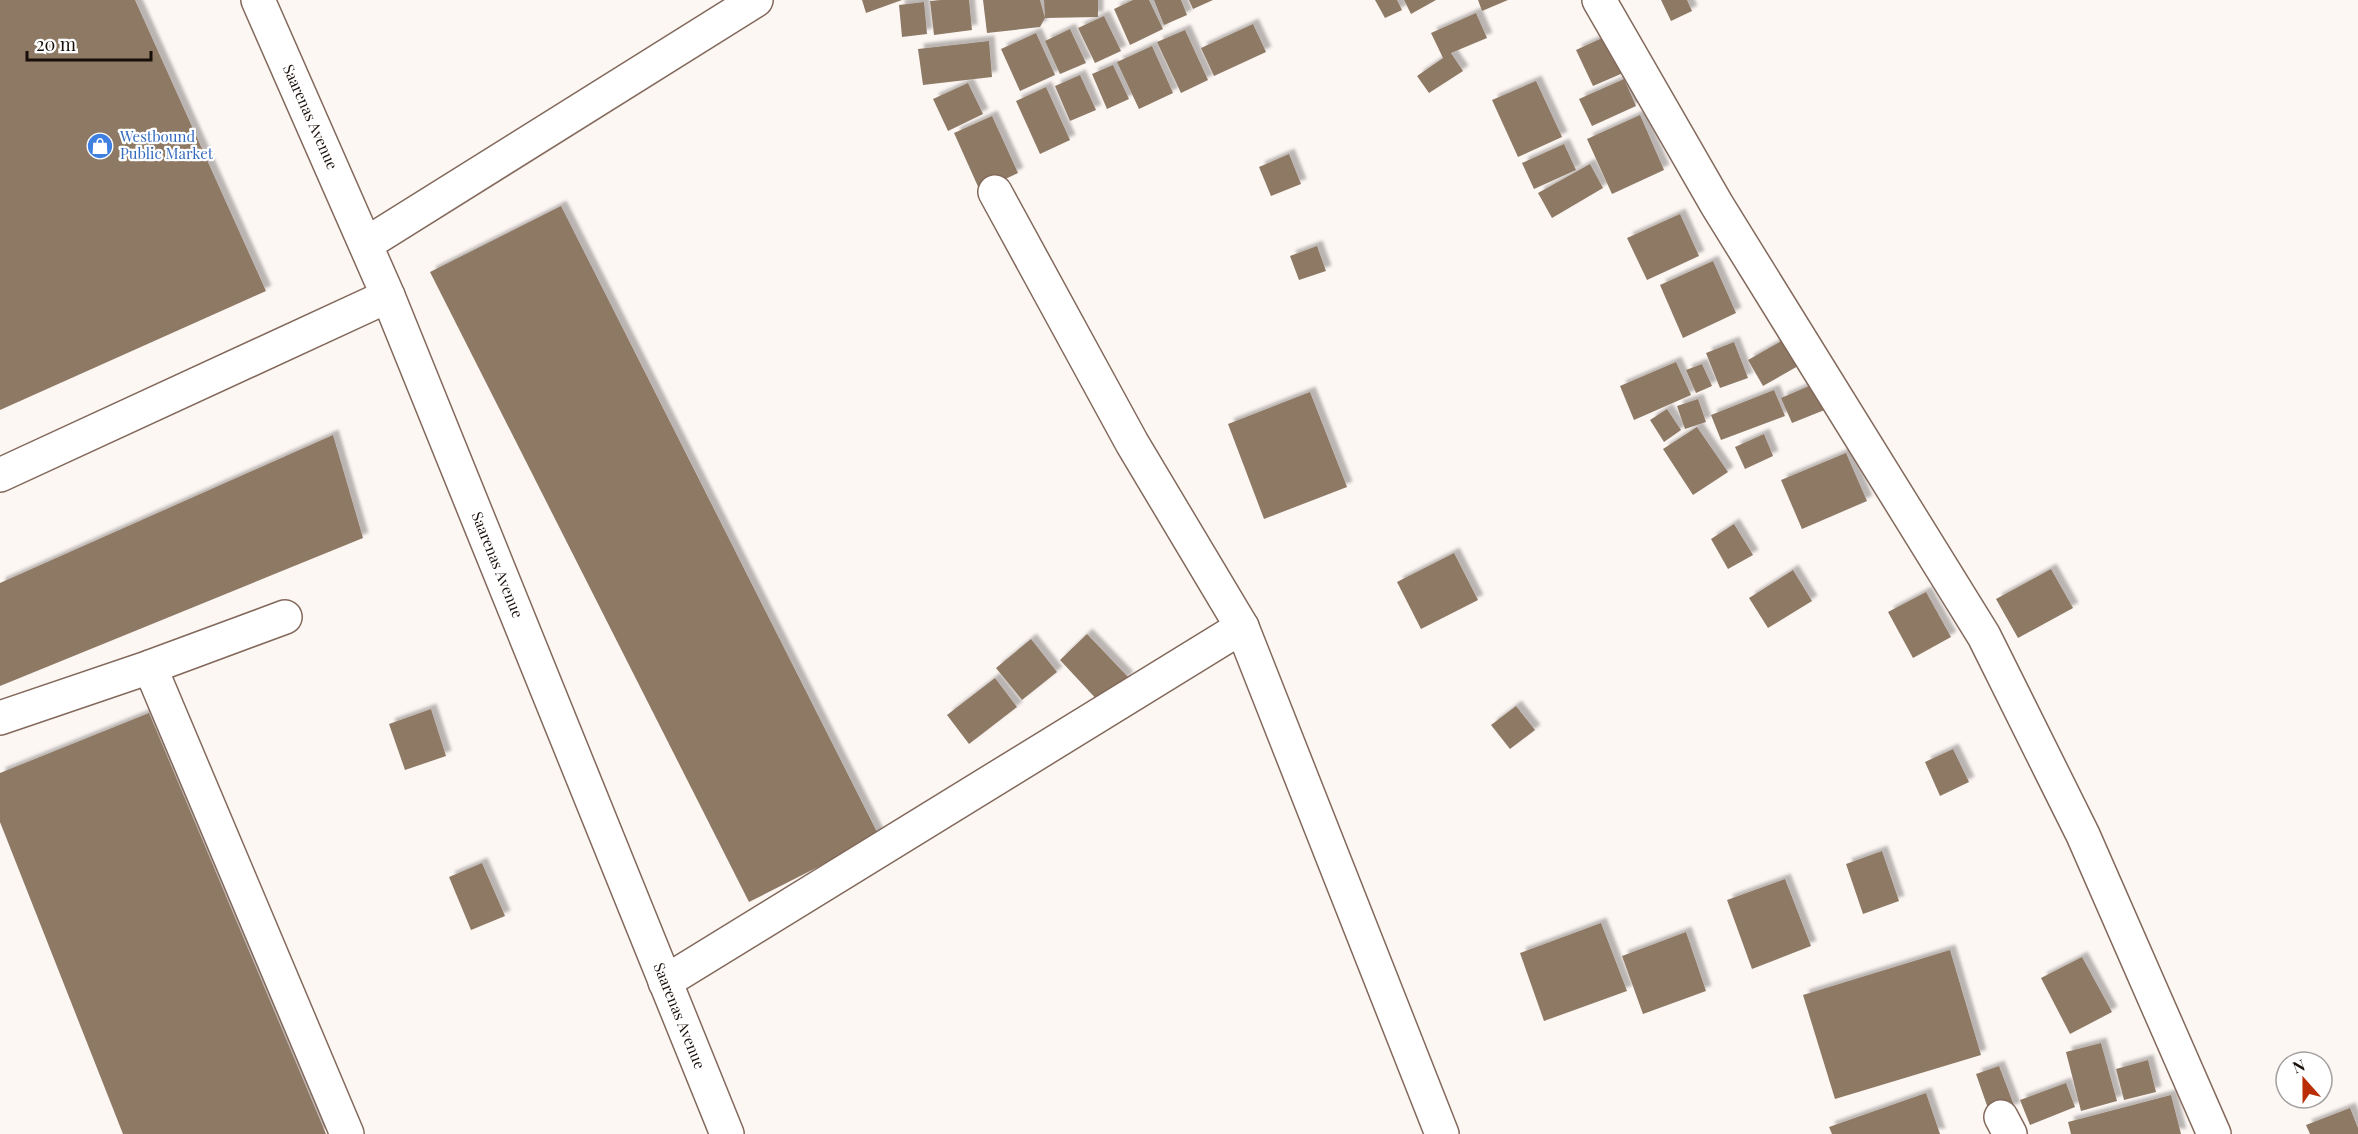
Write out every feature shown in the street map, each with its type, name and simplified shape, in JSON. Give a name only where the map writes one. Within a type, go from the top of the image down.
[{"type":"street","name":"Saarenas Avenue","points":[[258,0],[388,296],[727,1134]]},
{"type":"street","points":[[366,244],[756,0]]},
{"type":"street","points":[[1599,0],[1717,205],[1984,636],[2083,835],[2214,1134]]},
{"type":"street","points":[[995,192],[1132,443],[1242,627],[1443,1134]]},
{"type":"street","points":[[0,475],[388,296]]},
{"type":"street","points":[[0,718],[150,667],[285,617]]},
{"type":"street","points":[[665,982],[1242,627]]},
{"type":"street","points":[[150,667],[347,1134]]},
{"type":"building","name":"Westbound Public Market","points":[[0,0],[135,0],[266,291],[0,410]]},
{"type":"building","points":[[862,0],[902,0],[866,13]]},
{"type":"building","points":[[969,0],[972,30],[934,35],[930,1]]},
{"type":"building","points":[[983,0],[1040,0],[1045,18],[1040,27],[987,33]]},
{"type":"building","points":[[1044,0],[1098,0],[1098,17],[1045,18]]},
{"type":"building","points":[[1133,0],[1149,0],[1163,29],[1130,45],[1114,9]]},
{"type":"building","points":[[1154,0],[1181,0],[1187,15],[1164,25]]},
{"type":"building","points":[[1189,0],[1213,0],[1193,9]]},
{"type":"building","points":[[1375,0],[1397,0],[1402,10],[1385,18]]},
{"type":"building","points":[[1404,0],[1436,0],[1411,14]]},
{"type":"building","points":[[1478,0],[1508,0],[1482,11]]},
{"type":"building","points":[[1661,0],[1687,0],[1692,11],[1671,21]]},
{"type":"building","points":[[924,2],[927,34],[902,37],[899,5]]},
{"type":"building","points":[[1476,13],[1487,38],[1451,53],[1463,71],[1429,93],[1417,76],[1443,58],[1431,33]]},
{"type":"building","points":[[1104,16],[1121,51],[1095,63],[1078,28]]},
{"type":"building","points":[[1253,24],[1266,52],[1214,76],[1201,48]]},
{"type":"building","points":[[1070,29],[1086,63],[1060,74],[1045,41]]},
{"type":"building","points":[[1185,30],[1208,80],[1181,93],[1157,42]]},
{"type":"building","points":[[1036,33],[1055,75],[1020,91],[1001,49]]},
{"type":"building","points":[[1613,33],[1630,70],[1593,86],[1576,50]]},
{"type":"building","points":[[989,41],[992,77],[923,85],[918,49]]},
{"type":"building","points":[[1152,46],[1173,93],[1139,109],[1117,62]]},
{"type":"building","points":[[1113,65],[1129,99],[1107,109],[1092,74]]},
{"type":"building","points":[[1080,75],[1096,110],[1070,121],[1055,86]]},
{"type":"building","points":[[1624,79],[1636,106],[1592,126],[1579,99]]},
{"type":"building","points":[[1536,81],[1562,137],[1518,157],[1492,100]]},
{"type":"building","points":[[968,83],[983,114],[948,131],[933,99]]},
{"type":"building","points":[[1046,87],[1070,140],[1040,154],[1016,101]]},
{"type":"building","points":[[1640,115],[1664,170],[1612,194],[1587,139]]},
{"type":"building","points":[[992,116],[1018,173],[980,191],[954,133]]},
{"type":"building","points":[[1564,144],[1576,170],[1534,189],[1522,163]]},
{"type":"building","points":[[1289,154],[1301,184],[1271,196],[1259,167]]},
{"type":"building","points":[[1590,164],[1603,188],[1552,218],[1538,193]]},
{"type":"building","points":[[561,206],[879,836],[749,902],[430,272]]},
{"type":"building","points":[[1680,214],[1699,256],[1647,280],[1627,238]]},
{"type":"building","points":[[1317,246],[1326,271],[1299,280],[1290,256]]},
{"type":"building","points":[[1713,261],[1736,313],[1683,338],[1660,285]]},
{"type":"building","points":[[1790,336],[1805,362],[1763,386],[1748,360]]},
{"type":"building","points":[[1734,342],[1748,378],[1720,388],[1706,353]]},
{"type":"building","points":[[1676,362],[1691,395],[1634,420],[1620,386]]},
{"type":"building","points":[[1702,364],[1712,386],[1696,393],[1686,370]]},
{"type":"building","points":[[1816,383],[1827,409],[1792,423],[1781,398]]},
{"type":"building","points":[[1774,390],[1785,416],[1721,440],[1711,415]]},
{"type":"building","points":[[1310,392],[1347,487],[1264,519],[1228,424]]},
{"type":"building","points":[[1698,399],[1706,422],[1685,429],[1677,406]]},
{"type":"building","points":[[1667,409],[1681,430],[1664,442],[1650,420]]},
{"type":"building","points":[[1697,427],[1728,472],[1693,495],[1663,449]]},
{"type":"building","points":[[1764,434],[1773,456],[1745,469],[1735,447]]},
{"type":"building","points":[[333,435],[363,538],[0,686],[0,583]]},
{"type":"building","points":[[1846,453],[1867,501],[1802,529],[1781,480]]},
{"type":"building","points":[[1734,524],[1753,555],[1728,569],[1711,539]]},
{"type":"building","points":[[1454,553],[1478,600],[1421,629],[1397,582]]},
{"type":"building","points":[[2051,569],[2073,608],[2018,638],[1996,599]]},
{"type":"building","points":[[1793,570],[1812,601],[1768,628],[1749,598]]},
{"type":"building","points":[[1926,592],[1951,637],[1913,658],[1888,612]]},
{"type":"building","points":[[1087,634],[1128,677],[1100,703],[1060,660]]},
{"type":"building","points":[[1031,639],[1057,672],[1022,700],[996,668]]},
{"type":"building","points":[[995,678],[1017,707],[969,744],[947,715]]},
{"type":"building","points":[[1516,706],[1535,730],[1510,749],[1491,725]]},
{"type":"building","points":[[431,709],[446,756],[405,770],[389,724]]},
{"type":"building","points":[[149,713],[326,1134],[123,1134],[0,822],[0,773]]},
{"type":"building","points":[[1953,749],[1969,782],[1940,796],[1925,762]]},
{"type":"building","points":[[1882,851],[1899,901],[1863,914],[1846,864]]},
{"type":"building","points":[[482,863],[505,916],[471,930],[449,877]]},
{"type":"building","points":[[1785,879],[1811,946],[1752,969],[1727,900]]},
{"type":"building","points":[[1601,923],[1627,991],[1544,1021],[1520,953]]},
{"type":"building","points":[[1686,932],[1706,991],[1643,1014],[1622,956]]},
{"type":"building","points":[[1950,950],[1981,1055],[1835,1099],[1803,995]]},
{"type":"building","points":[[2082,957],[2112,1012],[2070,1034],[2041,978]]},
{"type":"building","points":[[2101,1043],[2117,1101],[2081,1111],[2066,1052]]},
{"type":"building","points":[[2148,1060],[2156,1092],[2124,1100],[2116,1069]]},
{"type":"building","points":[[1999,1066],[2015,1108],[1991,1117],[1976,1074]]},
{"type":"building","points":[[2066,1083],[2075,1107],[2030,1125],[2020,1100]]},
{"type":"building","points":[[1926,1093],[1940,1134],[1832,1134],[1829,1127]]},
{"type":"building","points":[[2171,1095],[2181,1134],[2071,1134],[2068,1122]]},
{"type":"building","points":[[2350,1108],[2358,1134],[2310,1134],[2306,1125]]},
{"type":"place","name":"Westbound Public Market","points":[[100,146]]}]
